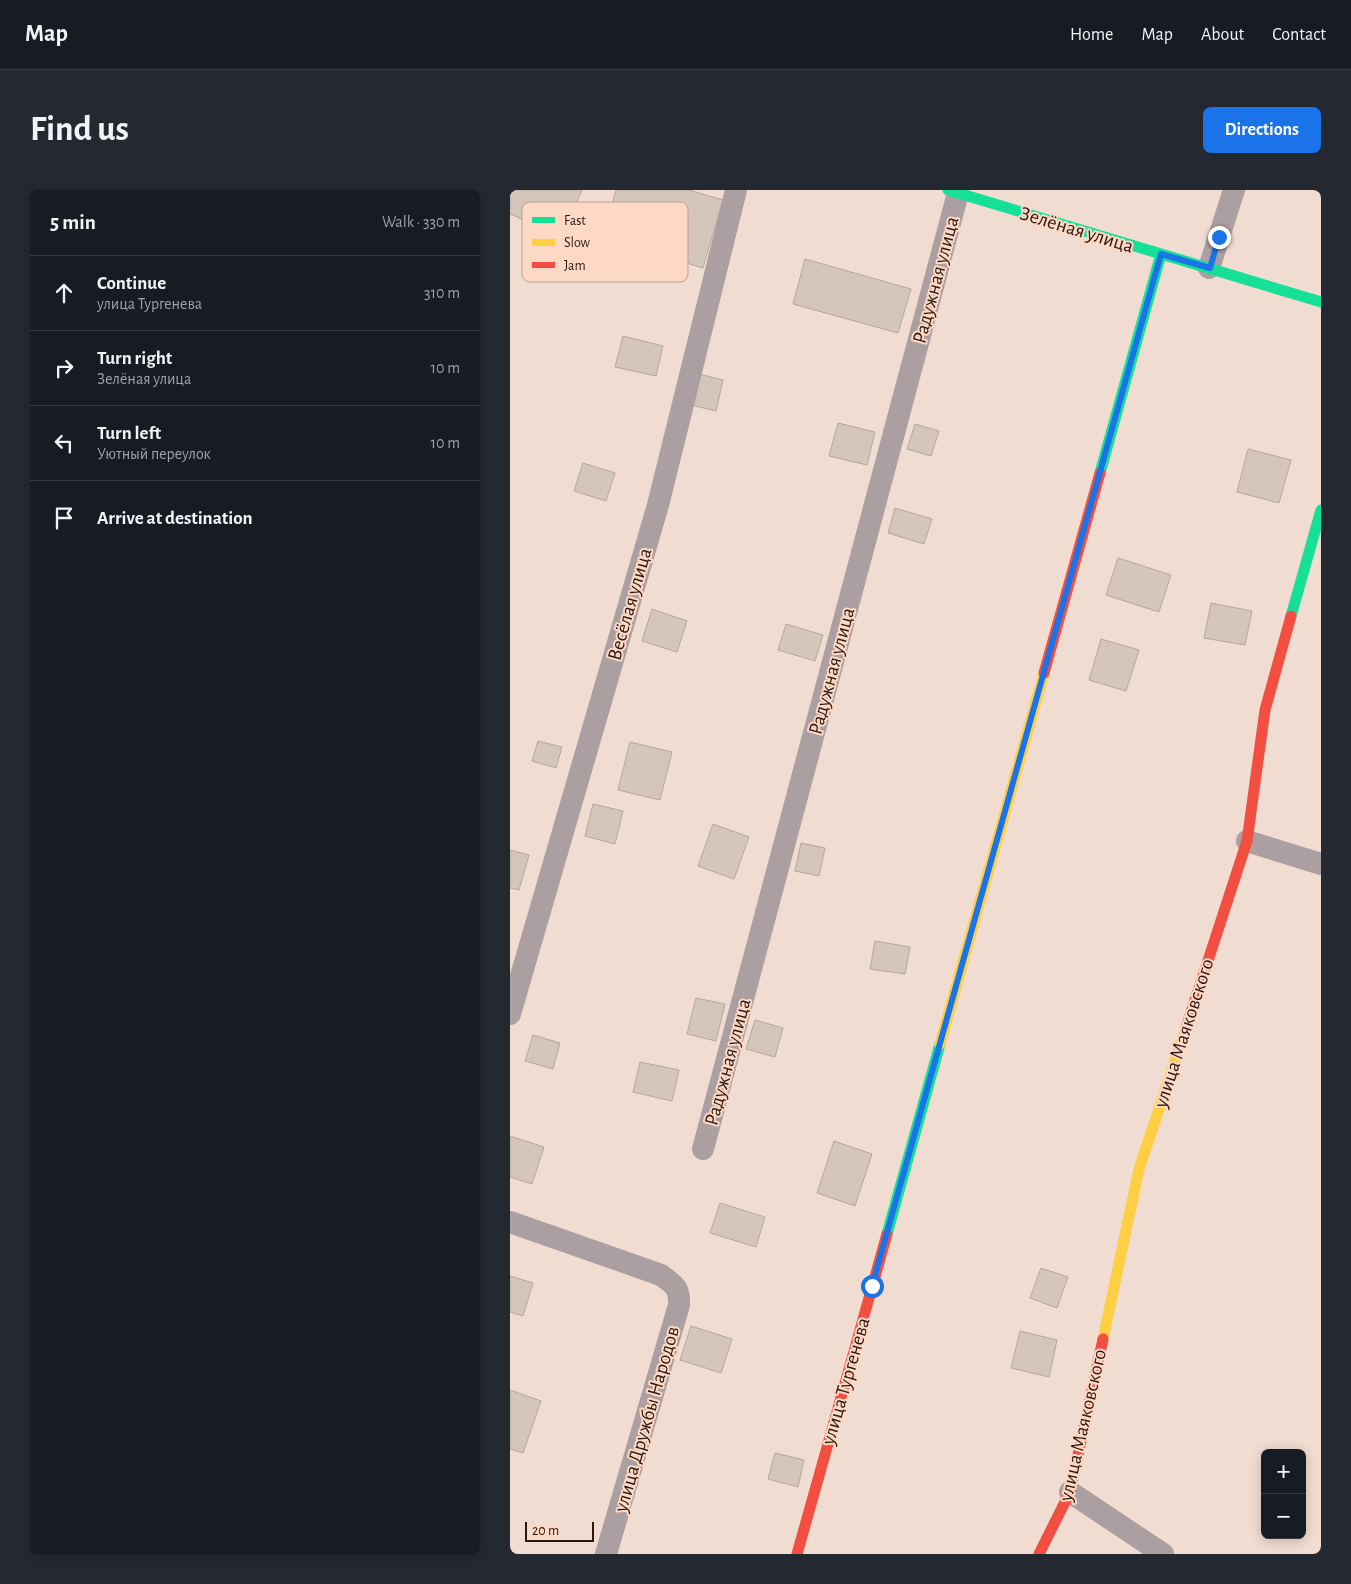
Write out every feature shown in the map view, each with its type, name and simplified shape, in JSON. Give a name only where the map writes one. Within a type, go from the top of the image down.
[{"type":"street","name":"Весёлая улица","points":[[510,1014],[658,504],[736,190]]},
{"type":"street","points":[[1210,268],[1234,190]]},
{"type":"street","name":"Зелёная улица","points":[[953,192],[1321,302]]},
{"type":"street","name":"Радужная улица","points":[[704,1149],[953,192]]},
{"type":"street","name":"улица Тургенева","points":[[797,1554],[1161,254]]},
{"type":"street","name":"улица Маяковского","points":[[1039,1554],[1070,1492],[1139,1169],[1247,841],[1265,710],[1321,510]]},
{"type":"street","points":[[1247,841],[1321,864]]},
{"type":"street","name":"улица Дружбы Народов","points":[[510,1222],[645,1268],[661,1275],[675,1285],[680,1294],[679,1305],[606,1554]]},
{"type":"street","points":[[1070,1492],[1163,1554]]},
{"type":"building","points":[[510,190],[582,190],[577,202],[522,202],[522,219],[510,214]]},
{"type":"building","points":[[616,190],[689,190],[723,200],[703,268],[688,263],[688,202],[612,202]]},
{"type":"building","points":[[805,259],[911,289],[898,333],[793,304]]},
{"type":"building","points":[[623,336],[663,346],[656,376],[615,367]]},
{"type":"building","points":[[699,374],[723,380],[716,411],[691,405]]},
{"type":"building","points":[[838,423],[875,432],[867,465],[829,456]]},
{"type":"building","points":[[915,424],[939,431],[931,456],[907,449]]},
{"type":"building","points":[[1248,449],[1291,460],[1279,503],[1237,492]]},
{"type":"building","points":[[583,463],[615,473],[606,501],[574,491]]},
{"type":"building","points":[[895,508],[932,519],[924,544],[888,533]]},
{"type":"building","points":[[1118,558],[1171,575],[1159,612],[1106,595]]},
{"type":"building","points":[[1211,603],[1252,611],[1245,645],[1204,638]]},
{"type":"building","points":[[652,609],[687,621],[677,652],[642,641]]},
{"type":"building","points":[[786,624],[823,635],[815,661],[778,650]]},
{"type":"building","points":[[1101,639],[1139,650],[1126,691],[1089,680]]},
{"type":"building","points":[[538,741],[562,747],[556,768],[532,761]]},
{"type":"building","points":[[630,742],[672,752],[660,800],[618,790]]},
{"type":"building","points":[[593,804],[623,811],[615,844],[585,836]]},
{"type":"building","points":[[713,824],[749,837],[734,879],[698,866]]},
{"type":"building","points":[[801,843],[825,848],[819,876],[795,871]]},
{"type":"building","points":[[510,850],[529,855],[519,890],[510,888]]},
{"type":"building","points":[[875,941],[910,947],[905,974],[870,969]]},
{"type":"building","points":[[696,998],[725,1004],[716,1041],[687,1034]]},
{"type":"building","points":[[755,1020],[783,1028],[775,1057],[746,1049]]},
{"type":"building","points":[[533,1035],[560,1043],[553,1069],[525,1061]]},
{"type":"building","points":[[640,1062],[679,1070],[672,1101],[633,1092]]},
{"type":"building","points":[[510,1136],[544,1147],[532,1184],[510,1177]]},
{"type":"building","points":[[834,1141],[872,1154],[855,1206],[817,1193]]},
{"type":"building","points":[[720,1203],[765,1217],[756,1247],[710,1233]]},
{"type":"building","points":[[1041,1268],[1068,1277],[1057,1308],[1030,1298]]},
{"type":"building","points":[[510,1276],[533,1283],[523,1316],[510,1312]]},
{"type":"building","points":[[691,1326],[732,1339],[721,1373],[680,1360]]},
{"type":"building","points":[[1020,1331],[1057,1340],[1049,1377],[1011,1368]]},
{"type":"building","points":[[510,1390],[541,1401],[523,1453],[510,1449]]},
{"type":"building","points":[[775,1453],[804,1460],[798,1487],[768,1479]]},
{"type":"traffic: fast","points":[[948,190],[1321,302]]},
{"type":"traffic: fast","points":[[1100,473],[1161,254]]},
{"type":"traffic: fast","points":[[1291,616],[1321,510]]},
{"type":"traffic: fast","points":[[887,1234],[940,1044]]},
{"type":"traffic: slow","points":[[940,1044],[1044,673]]},
{"type":"traffic: slow","points":[[1103,1339],[1139,1169],[1186,1028]]},
{"type":"traffic: jam","points":[[1044,673],[1100,473]]},
{"type":"traffic: jam","points":[[1186,1028],[1247,841],[1265,710],[1291,616]]},
{"type":"traffic: jam","points":[[797,1554],[887,1234]]},
{"type":"traffic: jam","points":[[1039,1554],[1070,1492],[1103,1339]]},
{"type":"route","points":[[872,1286],[1161,254],[1210,268],[1219,237]]}]
